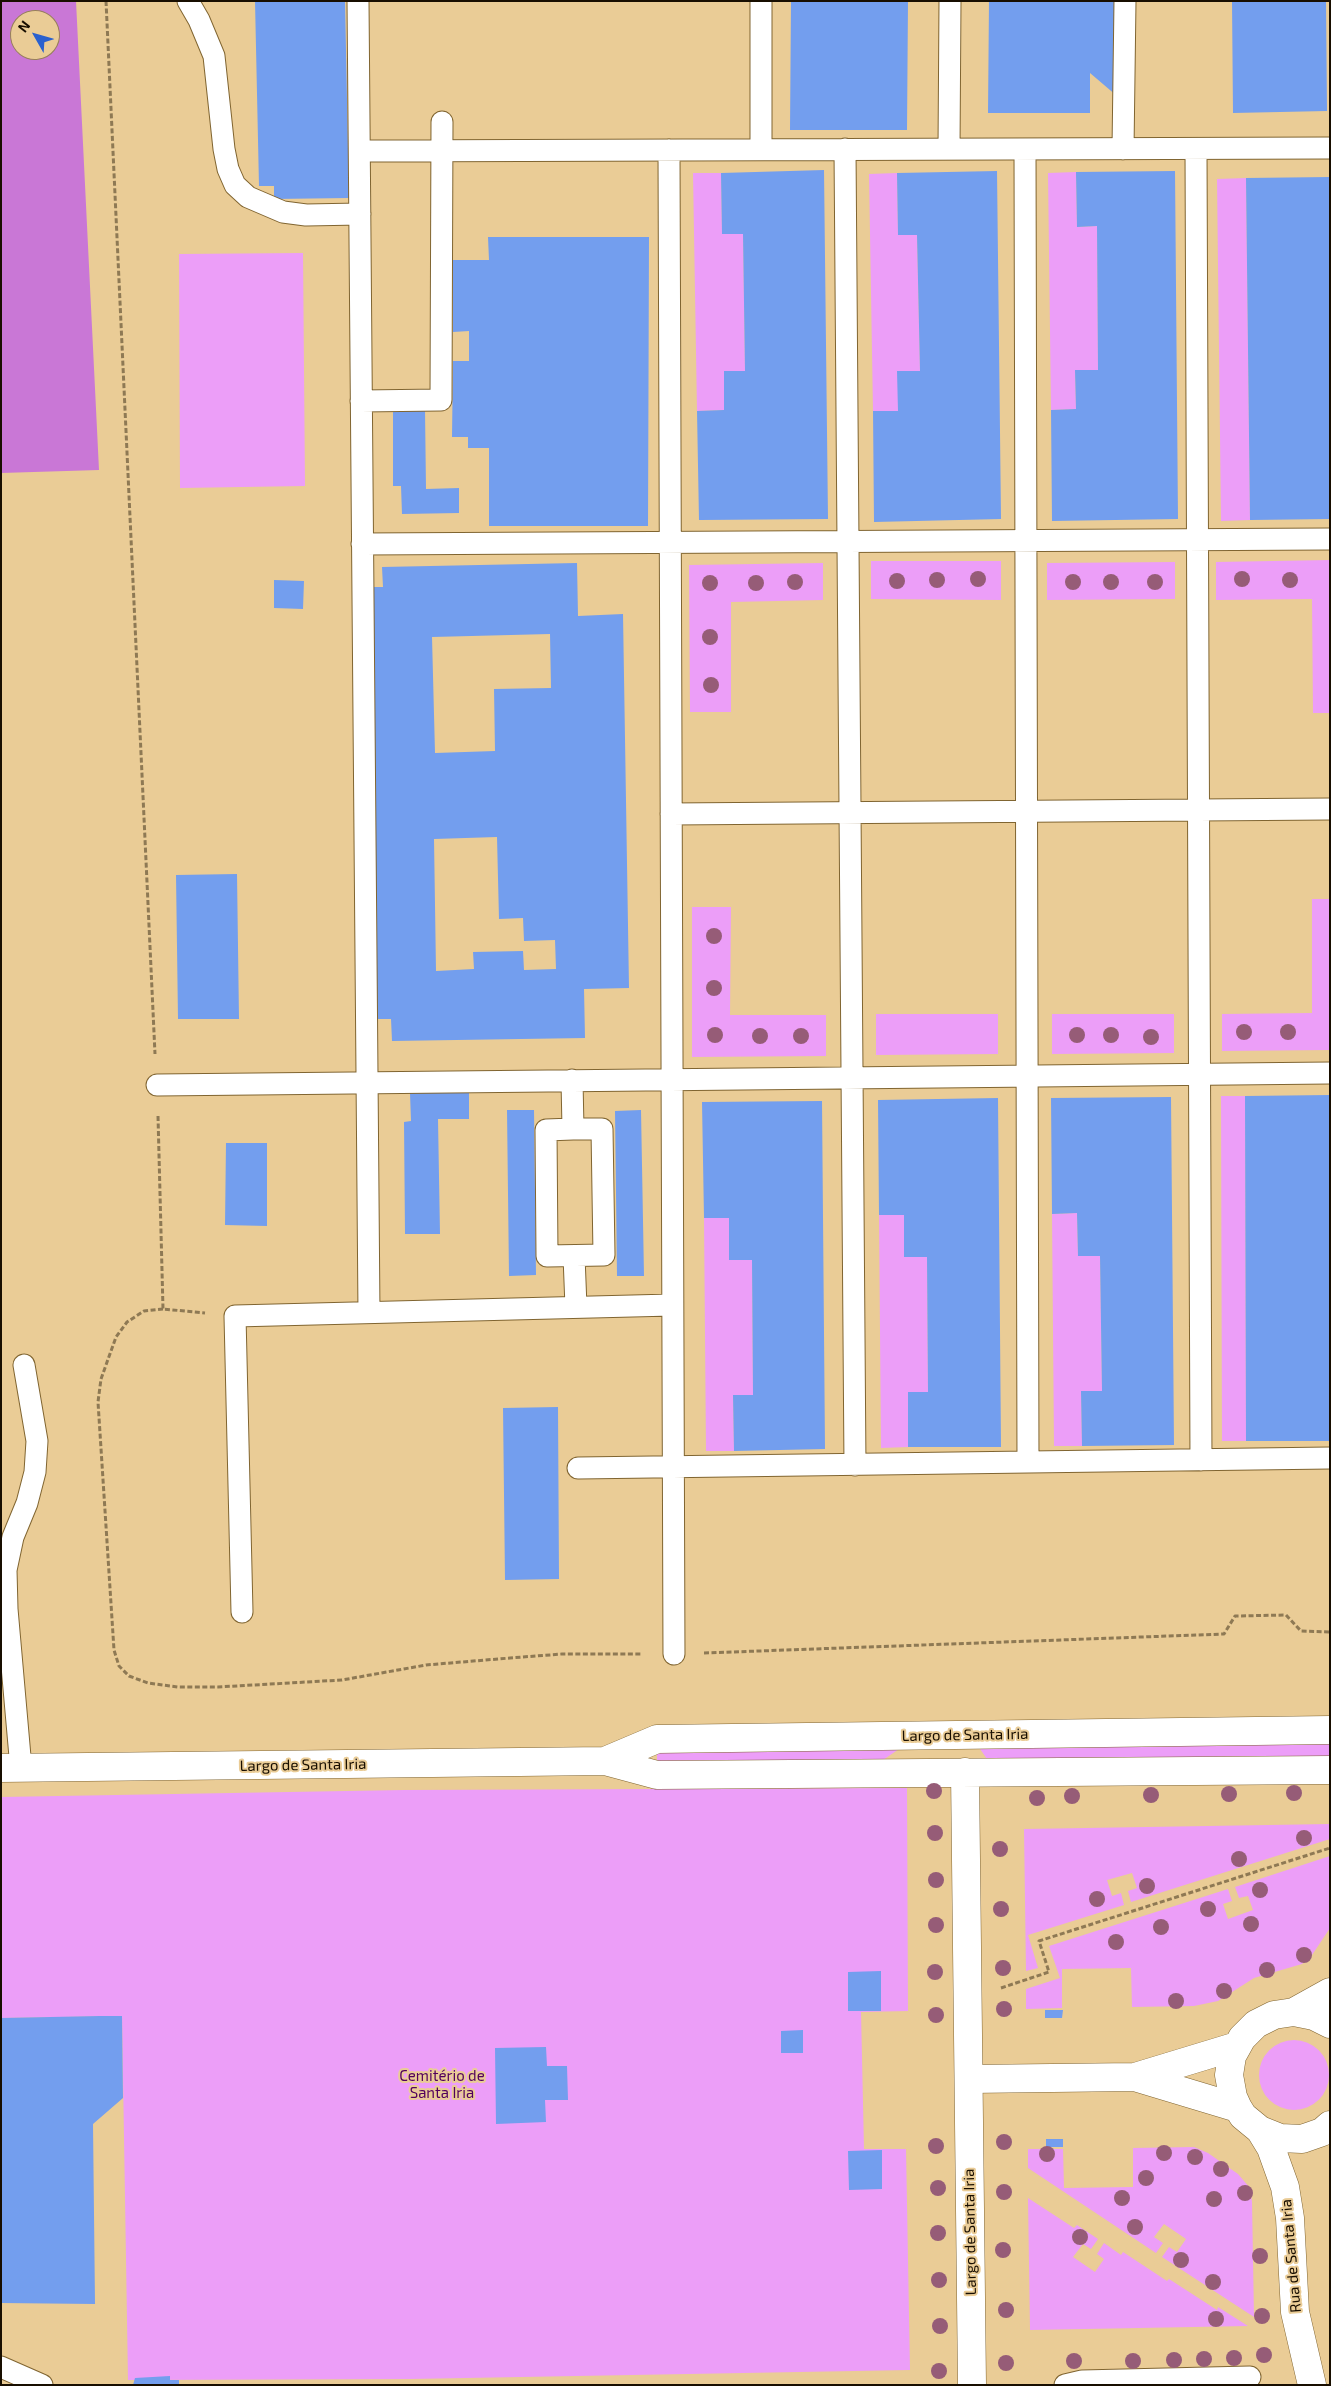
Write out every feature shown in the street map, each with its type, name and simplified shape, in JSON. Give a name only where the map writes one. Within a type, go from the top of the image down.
[{"type":"street","name":"Largo de Santa Iria","points":[[605,1761],[657,1739],[1330,1730]]},
{"type":"street","name":"Largo de Santa Iria","points":[[11,1768],[605,1761],[656,1775],[1330,1770]]},
{"type":"street","name":"Largo de Santa Iria","points":[[965,1772],[972,2385]]},
{"type":"street","points":[[1294,2012],[1330,1992]]},
{"type":"street","points":[[1330,2024],[1314,2016],[1294,2012],[1274,2015],[1256,2024],[1232,2056],[1229,2076],[1233,2097],[1238,2108],[1243,2116],[1260,2130],[1280,2138],[1302,2139],[1322,2132],[1330,2125]]},
{"type":"street","points":[[969,2079],[1135,2077],[1238,2046]]},
{"type":"street","points":[[1135,2077],[1238,2108]]},
{"type":"street","name":"Rua de Santa Iria","points":[[1260,2130],[1271,2148],[1285,2186],[1290,2218],[1295,2312],[1312,2385]]},
{"type":"lane","points":[[188,1],[199,20],[214,56],[224,150],[228,169],[235,185],[248,197],[282,212],[306,216],[360,214]]},
{"type":"lane","points":[[358,1],[369,1312]]},
{"type":"lane","points":[[761,1],[761,149]]},
{"type":"lane","points":[[949,150],[950,1]]},
{"type":"lane","points":[[1123,149],[1125,1]]},
{"type":"lane","points":[[361,401],[441,400],[442,122]]},
{"type":"lane","points":[[360,151],[1330,148]]},
{"type":"lane","points":[[845,149],[855,1465]]},
{"type":"lane","points":[[1025,149],[1028,1462]]},
{"type":"lane","points":[[1196,149],[1201,1460]]},
{"type":"lane","points":[[669,150],[674,1654]]},
{"type":"lane","points":[[362,544],[1330,539]]},
{"type":"lane","points":[[671,814],[1330,809]]},
{"type":"lane","points":[[157,1085],[1330,1073]]},
{"type":"lane","points":[[572,1080],[573,1129]]},
{"type":"lane","points":[[573,1129],[602,1129],[604,1255],[547,1256],[546,1130],[573,1129]]},
{"type":"lane","points":[[574,1256],[576,1308]]},
{"type":"lane","points":[[242,1612],[236,1316],[672,1305]]},
{"type":"lane","points":[[11,1768],[6,1656],[6,1570],[13,1537],[33,1485],[36,1464],[36,1440],[24,1365]]},
{"type":"lane","points":[[578,1468],[1330,1458]]},
{"type":"lane","points":[[1,2367],[42,2385]]},
{"type":"lane","points":[[1065,2385],[1082,2381],[1250,2377]]},
{"type":"path","points":[[106,1],[157,1085],[163,1309]]},
{"type":"path","points":[[236,1316],[163,1309],[144,1311],[127,1322],[116,1337],[101,1379],[98,1402],[98,1432],[114,1650],[119,1666],[129,1676],[148,1683],[168,1686],[218,1688],[342,1680],[426,1665],[562,1654],[674,1654],[1224,1634],[1235,1616],[1286,1615],[1301,1631],[1330,1632]]},
{"type":"path","points":[[997,1989],[1049,1972],[1039,1941],[1330,1848]]},
{"type":"green space","points":[[1076,172],[1077,227],[1097,226],[1098,370],[1075,370],[1076,409],[1051,410],[1048,173]]},
{"type":"green space","points":[[693,173],[721,173],[722,234],[743,234],[745,371],[724,371],[724,410],[697,411]]},
{"type":"green space","points":[[897,173],[898,234],[917,235],[920,371],[898,411],[873,411],[869,174]]},
{"type":"green space","points":[[1246,178],[1250,520],[1221,521],[1217,179]]},
{"type":"green space","points":[[303,253],[305,486],[180,488],[179,254]]},
{"type":"green space","points":[[1330,560],[1330,713],[1313,713],[1312,599],[1216,600],[1216,562]]},
{"type":"green space","points":[[871,561],[1001,561],[1001,600],[871,599]]},
{"type":"green space","points":[[1175,562],[1175,599],[1047,600],[1047,563]]},
{"type":"green space","points":[[823,563],[823,600],[731,602],[731,712],[690,712],[689,565]]},
{"type":"green space","points":[[1312,899],[1330,899],[1330,1050],[1222,1051],[1222,1014],[1312,1013]]},
{"type":"green space","points":[[692,907],[731,907],[730,1015],[826,1015],[826,1056],[692,1057]]},
{"type":"green space","points":[[876,1014],[998,1014],[998,1054],[876,1055]]},
{"type":"green space","points":[[1052,1014],[1174,1014],[1174,1053],[1052,1054]]},
{"type":"green space","points":[[1221,1096],[1245,1096],[1246,1441],[1222,1441]]},
{"type":"green space","points":[[1077,1213],[1078,1256],[1100,1256],[1102,1391],[1081,1391],[1082,1446],[1054,1446],[1052,1214]]},
{"type":"green space","points":[[879,1215],[904,1215],[904,1257],[927,1257],[928,1392],[908,1392],[908,1447],[881,1448]]},
{"type":"green space","points":[[704,1218],[729,1218],[729,1260],[752,1260],[753,1395],[733,1395],[734,1451],[706,1451]]},
{"type":"green space","points":[[1330,1743],[1330,1756],[987,1759],[978,1746]]},
{"type":"green space","points":[[899,1749],[883,1760],[657,1763],[657,1752]]},
{"type":"green space","name":"Cemitério de Santa Iria","points":[[907,1788],[908,2011],[861,2012],[864,2149],[906,2149],[910,2370],[410,2379],[128,2380],[122,2016],[1,2018],[1,1797],[404,1790]]},
{"type":"green space","points":[[1330,1824],[1330,1839],[1131,1902],[1128,1891],[1137,1888],[1132,1873],[1107,1880],[1112,1896],[1121,1893],[1124,1905],[1028,1935],[1038,1968],[1026,1971],[1024,1829]]},
{"type":"green space","points":[[1330,1856],[1330,1928],[1312,1955],[1302,1964],[1254,1978],[1218,2001],[1194,2006],[1132,2007],[1131,1968],[1062,1969],[1062,2008],[1026,2009],[1026,1989],[1060,1978],[1049,1946],[1228,1889],[1232,1901],[1223,1904],[1228,1919],[1253,1910],[1248,1896],[1239,1898],[1235,1887]]},
{"type":"green space","points":[[1287,2040],[1301,2040],[1314,2045],[1324,2055],[1329,2068],[1329,2082],[1324,2095],[1314,2105],[1301,2110],[1287,2110],[1274,2105],[1264,2095],[1259,2082],[1259,2068],[1264,2055],[1274,2045]]},
{"type":"green space","points":[[1194,2147],[1208,2153],[1238,2174],[1250,2188],[1252,2202],[1254,2317],[1162,2257],[1169,2247],[1177,2252],[1186,2239],[1164,2224],[1154,2237],[1163,2243],[1156,2253],[1028,2168],[1028,2149],[1063,2149],[1064,2188],[1133,2187],[1133,2148]]},
{"type":"green space","points":[[1028,2198],[1074,2228],[1077,2225],[1098,2239],[1091,2249],[1083,2244],[1073,2257],[1095,2272],[1104,2259],[1097,2254],[1104,2243],[1121,2255],[1123,2252],[1167,2281],[1169,2279],[1217,2310],[1218,2307],[1248,2326],[1030,2330]]},
{"type":"shaded area","points":[[1,1],[76,1],[99,470],[1,473]]},
{"type":"building","points":[[255,1],[345,1],[349,198],[274,199],[274,186],[259,186]]},
{"type":"building","points":[[791,1],[908,1],[907,130],[790,130]]},
{"type":"building","points":[[989,1],[1118,1],[1117,96],[1090,73],[1090,113],[988,113]]},
{"type":"building","points":[[1232,1],[1326,1],[1327,111],[1233,113]]},
{"type":"building","points":[[824,170],[828,519],[699,520],[697,411],[724,410],[724,371],[745,371],[743,234],[722,234],[721,173]]},
{"type":"building","points":[[997,171],[1001,519],[874,522],[873,411],[898,411],[897,371],[920,371],[917,235],[898,235],[897,173]]},
{"type":"building","points":[[1175,171],[1178,519],[1052,521],[1051,410],[1076,409],[1075,370],[1098,370],[1097,226],[1077,227],[1076,172]]},
{"type":"building","points":[[1330,177],[1330,519],[1250,520],[1246,178]]},
{"type":"building","points":[[488,237],[649,237],[648,526],[489,526],[489,448],[468,448],[468,437],[452,437],[453,361],[469,361],[469,331],[453,332],[453,260],[489,260]]},
{"type":"building","points":[[425,410],[426,489],[459,488],[459,513],[402,514],[401,486],[393,486],[393,411]]},
{"type":"building","points":[[577,563],[578,616],[623,614],[629,988],[584,989],[585,1038],[392,1041],[391,1019],[371,1019],[364,587],[383,587],[382,567]],"holes":[[[550,634],[551,688],[494,689],[495,751],[435,753],[432,637]],[[497,837],[499,919],[523,918],[524,941],[555,940],[556,969],[524,970],[523,951],[473,952],[474,969],[436,971],[434,839]]]},
{"type":"building","points":[[274,580],[304,581],[303,609],[274,608]]},
{"type":"building","points":[[237,874],[239,1019],[178,1019],[176,875]]},
{"type":"building","points":[[469,1092],[469,1119],[438,1119],[440,1234],[405,1234],[404,1122],[411,1121],[410,1093]]},
{"type":"building","points":[[1330,1095],[1330,1441],[1246,1441],[1245,1096]]},
{"type":"building","points":[[1171,1097],[1174,1445],[1082,1446],[1081,1391],[1102,1391],[1100,1256],[1078,1256],[1077,1213],[1052,1214],[1051,1098]]},
{"type":"building","points":[[998,1098],[1001,1447],[908,1447],[908,1392],[928,1392],[927,1257],[904,1257],[904,1215],[879,1215],[878,1100]]},
{"type":"building","points":[[822,1101],[825,1449],[734,1451],[733,1395],[753,1395],[752,1260],[729,1260],[729,1218],[704,1218],[702,1102]]},
{"type":"building","points":[[507,1110],[534,1110],[536,1275],[509,1276]]},
{"type":"building","points":[[641,1110],[644,1276],[617,1276],[615,1111]]},
{"type":"building","points":[[226,1143],[267,1143],[267,1226],[225,1225]]},
{"type":"building","points":[[558,1407],[559,1579],[505,1580],[503,1408]]},
{"type":"building","points":[[881,1971],[881,2011],[848,2011],[848,1972]]},
{"type":"building","points":[[1045,2010],[1063,2010],[1062,2018],[1045,2018]]},
{"type":"building","points":[[122,2016],[123,2098],[93,2124],[95,2304],[1,2303],[1,2018]]},
{"type":"building","points":[[803,2030],[803,2053],[781,2053],[781,2031]]},
{"type":"building","points":[[546,2047],[547,2066],[567,2066],[568,2100],[545,2100],[546,2122],[496,2124],[495,2048]]},
{"type":"building","points":[[1046,2139],[1063,2139],[1063,2147],[1046,2147]]},
{"type":"building","points":[[882,2150],[882,2189],[849,2190],[848,2151]]},
{"type":"building","points":[[170,2376],[170,2380],[179,2380],[179,2385],[133,2385],[135,2378]]}]
